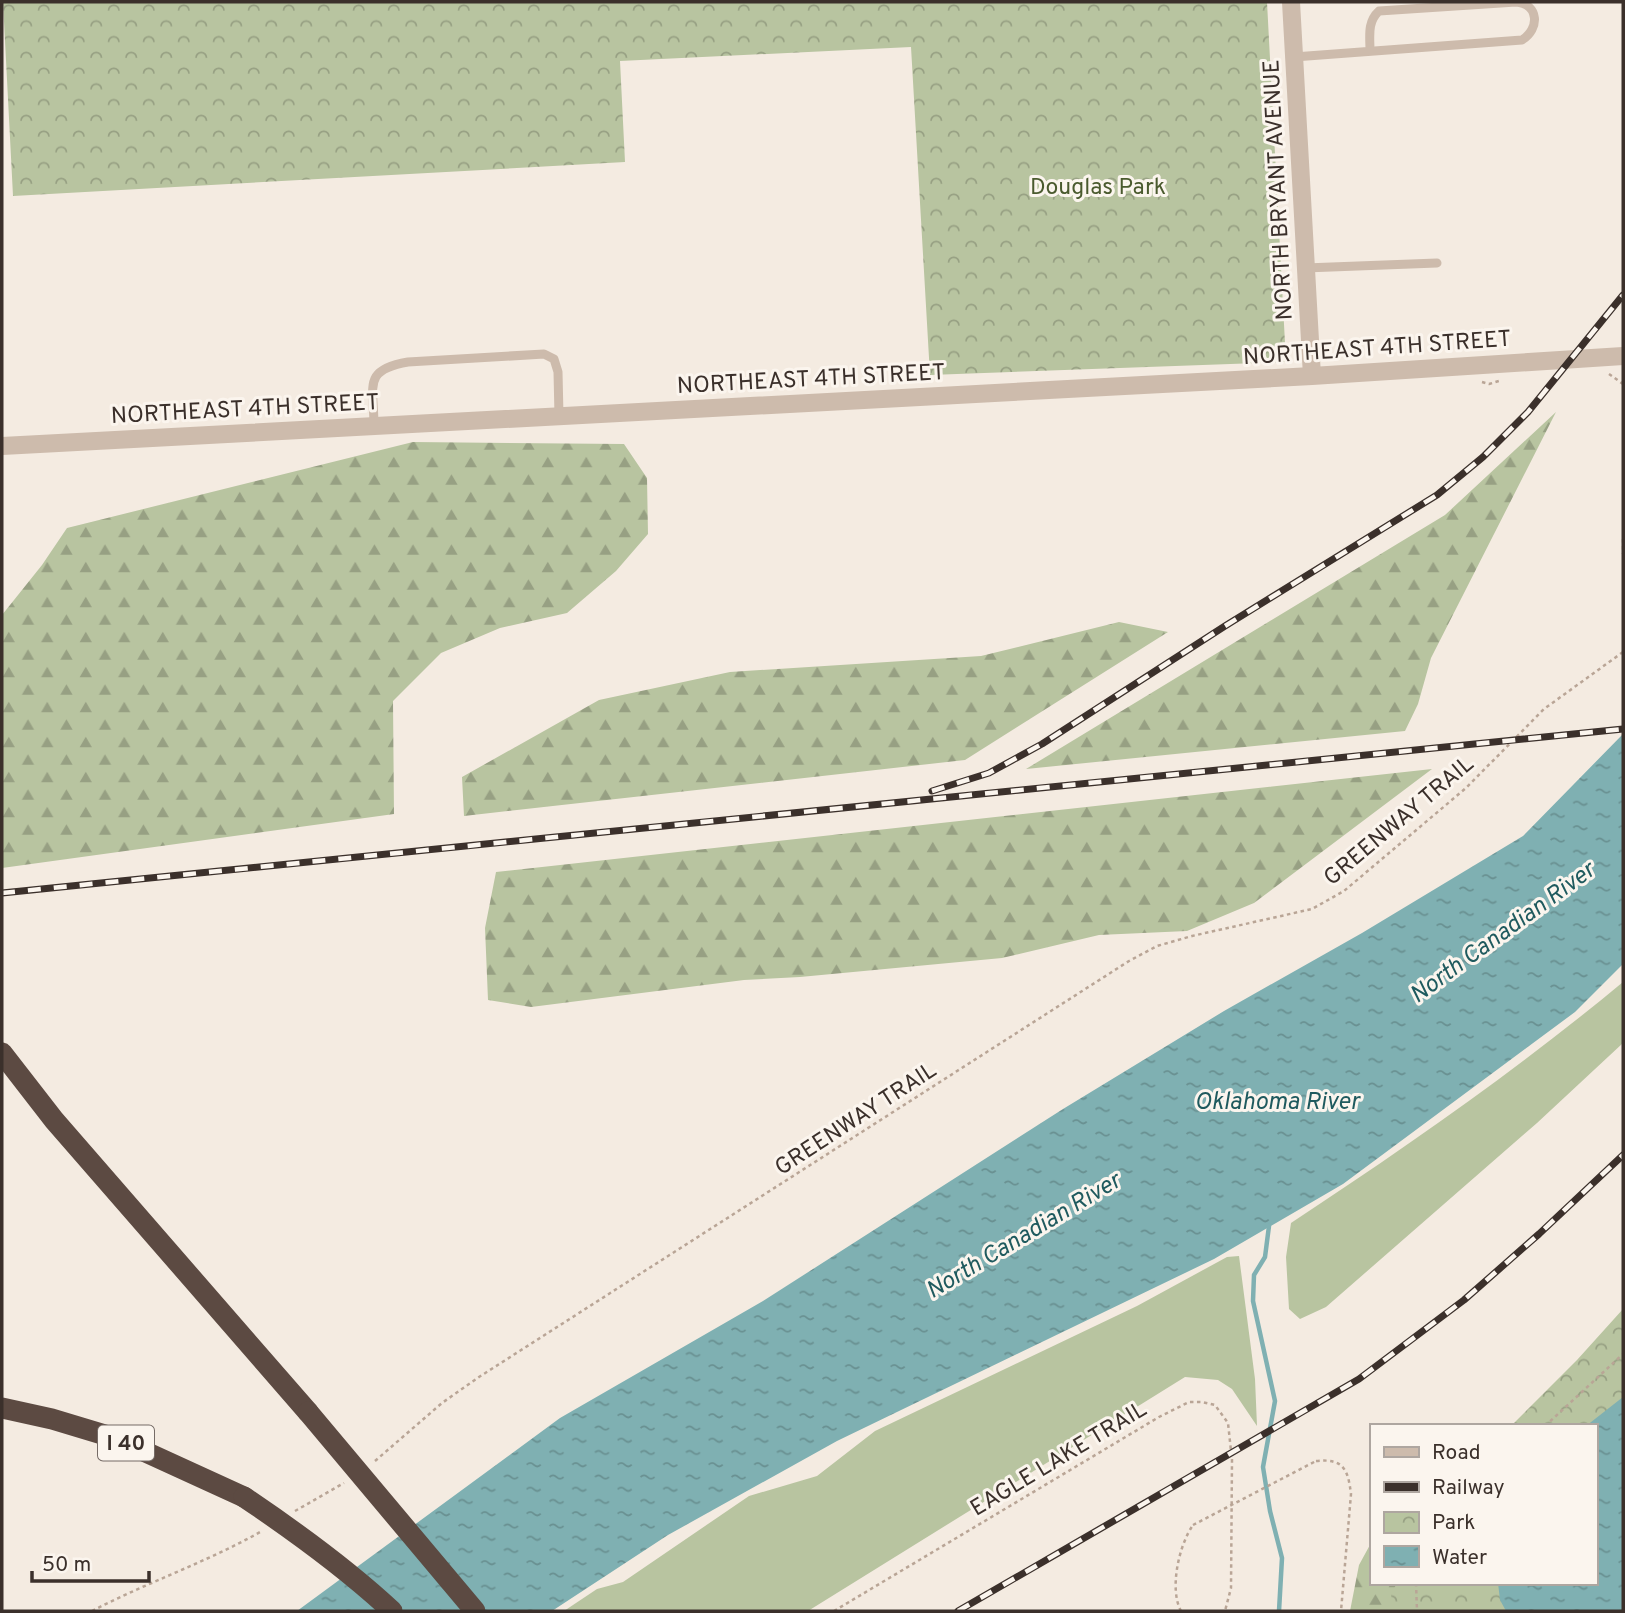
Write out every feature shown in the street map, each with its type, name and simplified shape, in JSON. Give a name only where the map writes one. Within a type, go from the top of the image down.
[{"type":"highway","points":[[2,1053],[54,1119],[308,1412],[475,1611]]},
{"type":"highway","name":"I 40","points":[[2,1408],[52,1419],[115,1438],[244,1497],[309,1541],[392,1611]]},
{"type":"street","name":"NORTH BRYANT AVENUE","points":[[1291,2],[1312,376]]},
{"type":"street","name":"NORTHEAST 4TH STREET","points":[[2,446],[1312,376],[1623,356]]},
{"type":"lane","points":[[1294,57],[1522,40],[1531,34],[1535,27],[1534,16],[1530,7],[1517,2],[1379,11],[1372,17],[1370,24],[1370,51]]},
{"type":"lane","points":[[1305,268],[1437,263]]},
{"type":"lane","points":[[374,425],[373,382],[379,371],[387,366],[408,362],[544,354],[554,359],[558,372],[559,416]]},
{"type":"path","points":[[1623,539],[1623,554]]},
{"type":"path","name":"GREENWAY TRAIL","points":[[374,1462],[442,1403],[480,1377],[1129,961],[1157,946],[1192,936],[1312,909],[1344,891],[1466,788],[1544,709],[1623,652]]},
{"type":"path","points":[[1547,1424],[1623,1354]]},
{"type":"path","name":"EAGLE LAKE TRAIL","points":[[834,1611],[1159,1417],[1189,1402],[1214,1405],[1228,1423],[1232,1460],[1231,1588],[1225,1611]]},
{"type":"path","points":[[1181,1611],[1177,1604],[1177,1569],[1184,1537],[1193,1525],[1317,1461],[1335,1461],[1345,1469],[1349,1477],[1351,1494],[1341,1611]]},
{"type":"path","points":[[296,1511],[353,1477]]},
{"type":"path","points":[[92,1611],[225,1552],[272,1525]]},
{"type":"path","points":[[1416,1585],[1417,1611]]},
{"type":"green space","name":"Douglas Park","points":[[3,2],[1267,2],[1286,362],[930,375],[911,47],[620,61],[625,162],[13,196]]},
{"type":"green space","points":[[1556,412],[1431,658],[1418,704],[1405,731],[1026,769],[1445,515]]},
{"type":"green space","points":[[413,442],[624,444],[647,478],[648,534],[616,571],[567,613],[500,628],[441,653],[393,701],[394,814],[2,868],[2,615],[42,565],[67,528]]},
{"type":"green space","points":[[1119,622],[1168,632],[965,760],[464,816],[462,777],[599,700],[730,672],[981,656]]},
{"type":"green space","points":[[1432,769],[1254,903],[1187,931],[1099,935],[1002,958],[744,980],[531,1007],[488,1000],[485,928],[496,872]]},
{"type":"green space","points":[[1623,982],[1623,1043],[1537,1123],[1326,1307],[1300,1319],[1289,1309],[1286,1257],[1291,1223],[1460,1107],[1543,1046]]},
{"type":"green space","points":[[1239,1256],[1255,1379],[1257,1426],[1232,1389],[1218,1380],[1185,1377],[808,1611],[564,1611],[597,1589],[623,1582],[749,1496],[817,1476],[875,1431],[1137,1306],[1227,1257]]},
{"type":"green space","points":[[1623,1309],[1623,1611],[1393,1611],[1391,1594],[1396,1585],[1597,1585],[1597,1424],[1513,1424]]},
{"type":"green space","points":[[1370,1545],[1370,1585],[1398,1585],[1400,1611],[1350,1611],[1359,1565]]},
{"type":"water","name":"Oklahoma River","points":[[1623,734],[1623,964],[1575,1012],[1343,1184],[1214,1259],[837,1441],[668,1535],[552,1611],[297,1611],[560,1418],[763,1301],[1063,1109],[1224,1011],[1362,933],[1523,836]]},
{"type":"water","points":[[1623,1397],[1623,1611],[1506,1611],[1500,1600],[1498,1585],[1597,1585],[1597,1424],[1589,1424]]},
{"type":"waterway","points":[[1269,1226],[1265,1257],[1254,1275],[1253,1301],[1275,1401],[1263,1467],[1270,1511],[1282,1558],[1279,1611]]},
{"type":"railway","points":[[932,791],[989,773],[1042,744],[1225,626],[1437,495],[1483,457],[1528,412],[1623,295]]},
{"type":"railway","points":[[2,893],[1623,729]]},
{"type":"railway","points":[[958,1611],[1359,1379],[1464,1300],[1623,1155]]},
{"type":"water label","name":"North Canadian River","points":[[1502,932]]},
{"type":"water label","name":"North Canadian River","points":[[1023,1235]]}]
